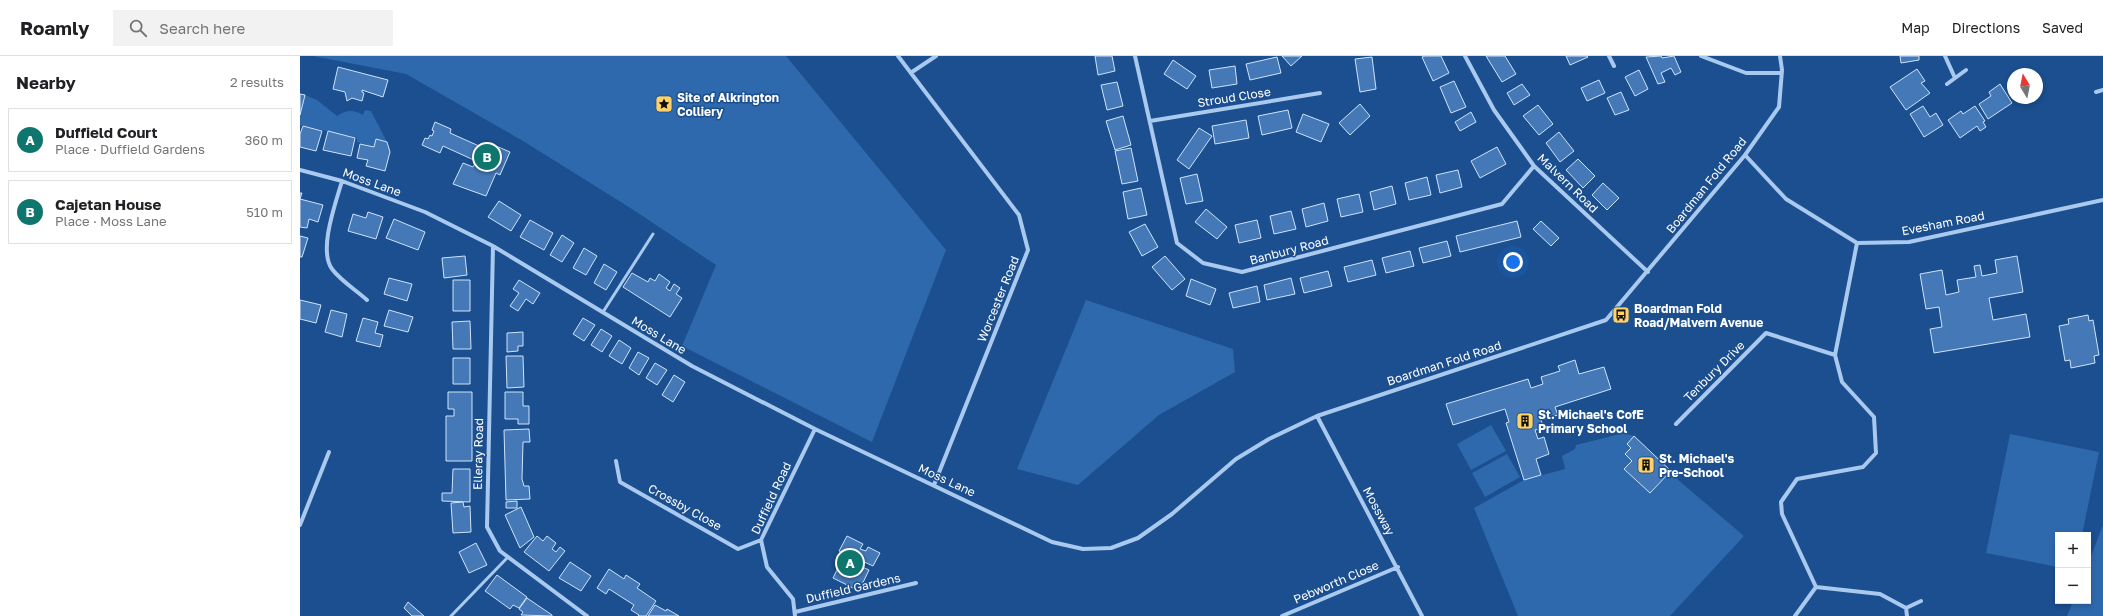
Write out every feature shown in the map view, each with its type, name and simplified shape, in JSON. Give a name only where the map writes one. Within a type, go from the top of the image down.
[{"type":"street","name":"Worcester Road","points":[[898,56],[912,72],[1018,215],[1028,250],[934,485]]},
{"type":"street","points":[[912,72],[936,56]]},
{"type":"street","name":"Banbury Road","points":[[1134,56],[1177,243],[1203,263],[1242,272],[1502,204],[1534,166]]},
{"type":"street","name":"Malvern Road","points":[[1465,56],[1494,110],[1534,166],[1648,272]]},
{"type":"street","points":[[1610,56],[1614,66]]},
{"type":"street","points":[[1701,56],[1746,73],[1781,73]]},
{"type":"street","name":"Boardman Fold Road","points":[[1007,520],[1052,542],[1083,549],[1111,548],[1138,538],[1172,514],[1236,459],[1269,439],[1317,416],[1606,320],[1745,155],[1779,107],[1781,73],[1780,56]]},
{"type":"street","points":[[1945,56],[1955,78]]},
{"type":"street","points":[[1947,84],[1966,70]]},
{"type":"street","points":[[2096,92],[2103,90]]},
{"type":"street","name":"Stroud Close","points":[[1150,121],[1320,93]]},
{"type":"street","points":[[1745,155],[1786,199],[1857,243],[1835,355],[1842,382],[1874,417],[1876,453],[1863,467],[1796,478],[1781,502],[1782,514],[1816,587]]},
{"type":"street","name":"Moss Lane","points":[[300,170],[342,181],[425,212],[493,246],[692,366],[815,429],[1007,520]]},
{"type":"street","points":[[342,181],[329,229],[327,249],[331,268],[367,300]]},
{"type":"street","name":"Evesham Road","points":[[1857,243],[1909,242],[2103,200]]},
{"type":"street","name":"Elleray Road","points":[[493,246],[487,527],[500,551],[587,616]]},
{"type":"street","name":"Tenbury Drive","points":[[1676,424],[1766,333],[1835,355]]},
{"type":"street","name":"Mossway","points":[[1317,416],[1398,567],[1422,616]]},
{"type":"street","name":"Duffield Road","points":[[795,614],[794,600],[767,567],[761,540],[815,429]]},
{"type":"street","points":[[300,525],[329,452]]},
{"type":"street","name":"Crossby Close","points":[[616,461],[620,482],[738,549],[761,540]]},
{"type":"street","name":"Pebworth Close","points":[[1282,616],[1398,567]]},
{"type":"street","name":"Duffield Gardens","points":[[795,614],[916,583]]},
{"type":"street","points":[[1816,587],[1880,594],[1906,608]]},
{"type":"street","points":[[1795,616],[1816,587]]},
{"type":"street","points":[[1906,608],[1921,601]]},
{"type":"street","points":[[1906,608],[1907,616]]},
{"type":"lane","points":[[602,312],[653,234]]},
{"type":"lane","points":[[451,616],[508,557]]},
{"type":"shaded area","points":[[313,56],[786,56],[946,250],[872,442],[682,346],[716,265],[632,209],[523,141],[406,74]]},
{"type":"shaded area","points":[[305,95],[317,100],[337,116],[343,112],[350,111],[363,115],[365,110],[371,111],[387,142],[376,139],[374,147],[357,142],[357,138],[300,125],[300,115]]},
{"type":"shaded area","points":[[1086,300],[1233,349],[1235,372],[1159,415],[1078,485],[1017,469]]},
{"type":"shaded area","points":[[1491,425],[1506,451],[1471,470],[1457,444]]},
{"type":"shaded area","points":[[1624,433],[1634,436],[1627,444],[1631,448],[1632,461],[1625,469],[1650,493],[1670,473],[1744,536],[1670,616],[1518,616],[1474,508],[1524,480],[1565,469],[1562,456],[1575,449],[1576,445]]},
{"type":"shaded area","points":[[2010,434],[2099,452],[2083,532],[2055,532],[2055,566],[1986,553]]},
{"type":"shaded area","points":[[1507,454],[1520,477],[1485,497],[1472,473]]},
{"type":"shaded area","points":[[2103,525],[2103,616],[2067,616],[2072,604],[2091,604],[2091,556]]},
{"type":"building","points":[[1095,56],[1112,56],[1115,71],[1098,75]]},
{"type":"building","points":[[1282,56],[1302,56],[1291,66]]},
{"type":"building","points":[[1441,56],[1449,73],[1433,81],[1422,57]]},
{"type":"building","points":[[1486,56],[1505,56],[1516,74],[1502,82]]},
{"type":"building","points":[[1566,56],[1587,56],[1588,57],[1570,65]]},
{"type":"building","points":[[1661,56],[1662,58],[1674,56],[1681,72],[1675,75],[1671,68],[1661,73],[1665,82],[1658,84],[1646,57]]},
{"type":"building","points":[[1900,56],[1919,56],[1919,60],[1901,63]]},
{"type":"building","points":[[1277,57],[1281,73],[1250,80],[1246,64]]},
{"type":"building","points":[[1372,57],[1376,89],[1360,92],[1355,59]]},
{"type":"building","points":[[1173,60],[1196,76],[1187,89],[1164,74]]},
{"type":"building","points":[[1235,66],[1237,84],[1212,88],[1209,70]]},
{"type":"building","points":[[338,67],[388,80],[383,97],[362,90],[364,93],[362,101],[352,98],[347,101],[345,92],[333,89]]},
{"type":"building","points":[[1917,69],[1925,81],[1921,83],[1930,93],[1906,110],[1890,87]]},
{"type":"building","points":[[1639,70],[1648,89],[1635,96],[1625,77]]},
{"type":"building","points":[[1599,80],[1605,93],[1587,101],[1581,88]]},
{"type":"building","points":[[1454,81],[1466,107],[1451,113],[1440,87]]},
{"type":"building","points":[[1117,82],[1123,106],[1107,110],[1101,85]]},
{"type":"building","points":[[1522,84],[1530,95],[1514,105],[1507,93]]},
{"type":"building","points":[[2000,84],[2007,95],[2007,104],[2010,104],[1988,119],[1979,104],[1991,96],[1989,92]]},
{"type":"building","points":[[1621,92],[1629,110],[1615,115],[1607,98]]},
{"type":"building","points":[[300,94],[305,95],[300,115]]},
{"type":"building","points":[[1360,104],[1370,116],[1350,135],[1339,123]]},
{"type":"building","points":[[1538,105],[1553,124],[1539,135],[1523,116]]},
{"type":"building","points":[[1923,106],[1930,117],[1936,113],[1943,125],[1924,137],[1910,114]]},
{"type":"building","points":[[1975,106],[1985,121],[1983,122],[1986,127],[1980,131],[1977,126],[1960,138],[1948,120],[1961,111],[1963,114]]},
{"type":"building","points":[[1288,110],[1292,128],[1262,135],[1258,116]]},
{"type":"building","points":[[1471,112],[1476,122],[1460,131],[1455,122]]},
{"type":"building","points":[[1303,114],[1329,124],[1321,142],[1296,132]]},
{"type":"building","points":[[1123,116],[1131,145],[1115,150],[1106,121]]},
{"type":"building","points":[[1246,120],[1249,138],[1215,144],[1212,126]]},
{"type":"building","points":[[435,122],[451,129],[450,133],[488,150],[490,147],[494,149],[496,146],[510,152],[500,175],[496,173],[486,196],[453,184],[463,163],[473,167],[476,161],[443,146],[440,153],[422,145],[425,138],[428,139],[430,135],[432,136],[434,131],[432,130]]},
{"type":"building","points":[[303,126],[322,131],[316,151],[300,147],[300,134]]},
{"type":"building","points":[[1199,128],[1212,136],[1189,169],[1177,160]]},
{"type":"building","points":[[328,131],[355,138],[351,156],[323,150]]},
{"type":"building","points":[[1559,132],[1574,151],[1560,162],[1546,143]]},
{"type":"building","points":[[376,139],[387,142],[390,152],[385,171],[366,166],[368,160],[357,158],[360,144],[374,147]]},
{"type":"building","points":[[1497,147],[1506,164],[1480,178],[1471,161]]},
{"type":"building","points":[[1131,148],[1138,181],[1122,184],[1115,151]]},
{"type":"building","points":[[1578,159],[1595,176],[1583,188],[1566,170]]},
{"type":"building","points":[[1458,170],[1462,187],[1440,193],[1436,175]]},
{"type":"building","points":[[1197,174],[1203,201],[1186,204],[1180,178]]},
{"type":"building","points":[[1427,177],[1431,195],[1409,200],[1405,183]]},
{"type":"building","points":[[1603,183],[1619,198],[1607,210],[1592,195]]},
{"type":"building","points":[[1392,186],[1396,204],[1374,210],[1370,192]]},
{"type":"building","points":[[1141,188],[1147,215],[1128,219],[1123,192]]},
{"type":"building","points":[[1359,194],[1363,212],[1341,217],[1337,199]]},
{"type":"building","points":[[300,199],[323,205],[318,222],[309,219],[307,228],[300,227]]},
{"type":"building","points":[[499,201],[521,215],[511,231],[488,217]]},
{"type":"building","points":[[1324,203],[1328,221],[1306,227],[1302,209]]},
{"type":"building","points":[[1206,209],[1227,227],[1217,239],[1195,222]]},
{"type":"building","points":[[1291,211],[1296,229],[1274,234],[1270,216]]},
{"type":"building","points":[[368,212],[383,217],[376,239],[348,231],[353,214],[366,218]]},
{"type":"building","points":[[394,219],[425,232],[418,250],[386,238]]},
{"type":"building","points":[[530,220],[553,233],[544,250],[520,237]]},
{"type":"building","points":[[1257,220],[1261,238],[1239,243],[1235,225]]},
{"type":"building","points":[[1517,221],[1521,237],[1460,252],[1456,236]]},
{"type":"building","points":[[1541,221],[1559,238],[1551,246],[1533,229]]},
{"type":"building","points":[[1145,224],[1158,247],[1142,256],[1129,232]]},
{"type":"building","points":[[562,235],[574,243],[562,262],[550,255]]},
{"type":"building","points":[[300,236],[308,238],[302,257],[300,257]]},
{"type":"building","points":[[1447,241],[1451,256],[1423,263],[1419,248]]},
{"type":"building","points":[[584,248],[597,256],[586,275],[573,268]]},
{"type":"building","points":[[1410,251],[1414,266],[1386,273],[1382,258]]},
{"type":"building","points":[[465,256],[467,275],[444,278],[442,258]]},
{"type":"building","points":[[1165,256],[1185,279],[1172,290],[1152,267]]},
{"type":"building","points":[[2017,256],[2023,292],[1989,298],[1993,320],[2026,314],[2030,337],[1934,353],[1930,329],[1942,327],[1939,307],[1926,309],[1920,274],[1942,270],[1946,295],[1959,292],[1957,280],[1976,277],[1974,266],[1980,265],[1982,276],[1997,273],[1995,260]]},
{"type":"building","points":[[1372,260],[1376,275],[1348,282],[1344,267]]},
{"type":"building","points":[[604,264],[617,272],[606,290],[594,283]]},
{"type":"building","points":[[1328,271],[1332,286],[1304,293],[1300,278]]},
{"type":"building","points":[[632,273],[648,282],[650,278],[655,281],[659,274],[670,282],[666,288],[670,291],[674,284],[680,288],[676,294],[682,298],[670,317],[623,287]]},
{"type":"building","points":[[389,278],[412,284],[407,301],[384,294]]},
{"type":"building","points":[[1291,278],[1295,294],[1267,300],[1264,285]]},
{"type":"building","points":[[1191,279],[1216,289],[1210,305],[1186,296]]},
{"type":"building","points":[[453,280],[470,280],[470,311],[453,311]]},
{"type":"building","points":[[519,280],[540,293],[533,304],[526,299],[518,311],[510,306],[519,293],[513,289]]},
{"type":"building","points":[[1257,286],[1260,302],[1233,308],[1229,293]]},
{"type":"building","points":[[300,300],[321,305],[316,323],[300,319]]},
{"type":"building","points":[[331,310],[347,314],[342,337],[325,332]]},
{"type":"building","points":[[389,310],[413,317],[408,332],[384,326]]},
{"type":"building","points":[[2088,315],[2089,321],[2093,320],[2099,355],[2094,356],[2095,363],[2071,368],[2070,360],[2065,361],[2059,326],[2069,324],[2068,319]]},
{"type":"building","points":[[363,318],[378,322],[375,333],[383,335],[380,347],[356,341]]},
{"type":"building","points":[[583,318],[595,325],[584,341],[573,334]]},
{"type":"building","points":[[470,321],[471,349],[453,349],[452,322]]},
{"type":"building","points":[[601,329],[612,336],[602,352],[591,345]]},
{"type":"building","points":[[523,332],[523,346],[518,346],[518,351],[507,352],[507,333]]},
{"type":"building","points":[[619,340],[631,348],[622,364],[609,356]]},
{"type":"building","points":[[638,352],[649,358],[639,375],[629,368]]},
{"type":"building","points":[[506,356],[523,356],[524,387],[507,388]]},
{"type":"building","points":[[453,358],[470,358],[470,384],[453,384]]},
{"type":"building","name":"St. Michael's CofE Primary School","points":[[1575,360],[1579,374],[1604,367],[1611,389],[1555,407],[1558,415],[1541,420],[1544,428],[1535,430],[1538,439],[1544,437],[1549,454],[1536,459],[1541,475],[1524,480],[1506,423],[1509,422],[1505,409],[1453,425],[1446,404],[1528,379],[1531,388],[1543,384],[1541,377],[1560,371],[1558,366]]},
{"type":"building","points":[[655,363],[667,370],[657,385],[646,378]]},
{"type":"building","points":[[674,375],[685,382],[673,402],[662,395]]},
{"type":"building","points":[[448,392],[472,392],[472,461],[446,461],[446,416],[454,416],[454,409],[448,409]]},
{"type":"building","points":[[505,392],[523,392],[523,406],[529,406],[529,424],[518,424],[518,419],[505,419]]},
{"type":"building","points":[[529,429],[530,442],[523,442],[522,479],[524,486],[529,486],[530,499],[506,500],[504,430]]},
{"type":"building","name":"St. Michael's Pre-School","points":[[1634,436],[1671,471],[1650,493],[1624,469],[1632,461],[1625,454],[1631,448],[1627,444]]},
{"type":"building","points":[[453,469],[470,469],[470,502],[442,501],[442,493],[452,493]]},
{"type":"building","points":[[517,501],[517,508],[506,508],[506,502]]},
{"type":"building","points":[[463,502],[464,507],[470,506],[471,532],[453,533],[451,503]]},
{"type":"building","points":[[521,507],[534,537],[520,548],[505,515]]},
{"type":"building","points":[[537,536],[543,541],[547,536],[556,543],[552,549],[556,552],[560,547],[565,551],[549,571],[524,552]]},
{"type":"building","points":[[847,536],[863,544],[860,549],[866,551],[868,547],[880,553],[873,566],[860,560],[858,565],[869,570],[859,591],[833,578],[844,556],[854,561],[855,559],[839,551]]},
{"type":"building","points":[[476,543],[487,565],[469,573],[459,552]]},
{"type":"building","points":[[570,562],[591,576],[581,591],[559,578]]},
{"type":"building","points":[[609,569],[624,579],[626,575],[640,584],[637,588],[656,601],[646,616],[638,616],[639,615],[631,610],[634,605],[609,589],[606,594],[597,588]]},
{"type":"building","points":[[497,575],[527,597],[519,608],[513,605],[510,609],[485,591]]},
{"type":"building","points":[[527,598],[552,616],[521,615],[523,612],[519,609]]},
{"type":"building","points":[[408,602],[424,616],[412,616],[404,608]]},
{"type":"building","points":[[655,605],[666,611],[667,609],[679,616],[648,616]]},
{"type":"place","name":"Site of Alkrington Colliery","points":[[664,104]]},
{"type":"place","name":"Cajetan House","points":[[487,157]]},
{"type":"place","name":"Boardman Fold Road/Malvern Avenue","points":[[1621,315]]},
{"type":"place","name":"St. Michael's CofE Primary School","points":[[1525,421]]},
{"type":"place","name":"St. Michael's Pre-School","points":[[1646,465]]},
{"type":"place","name":"Duffield Court","points":[[850,563]]}]
